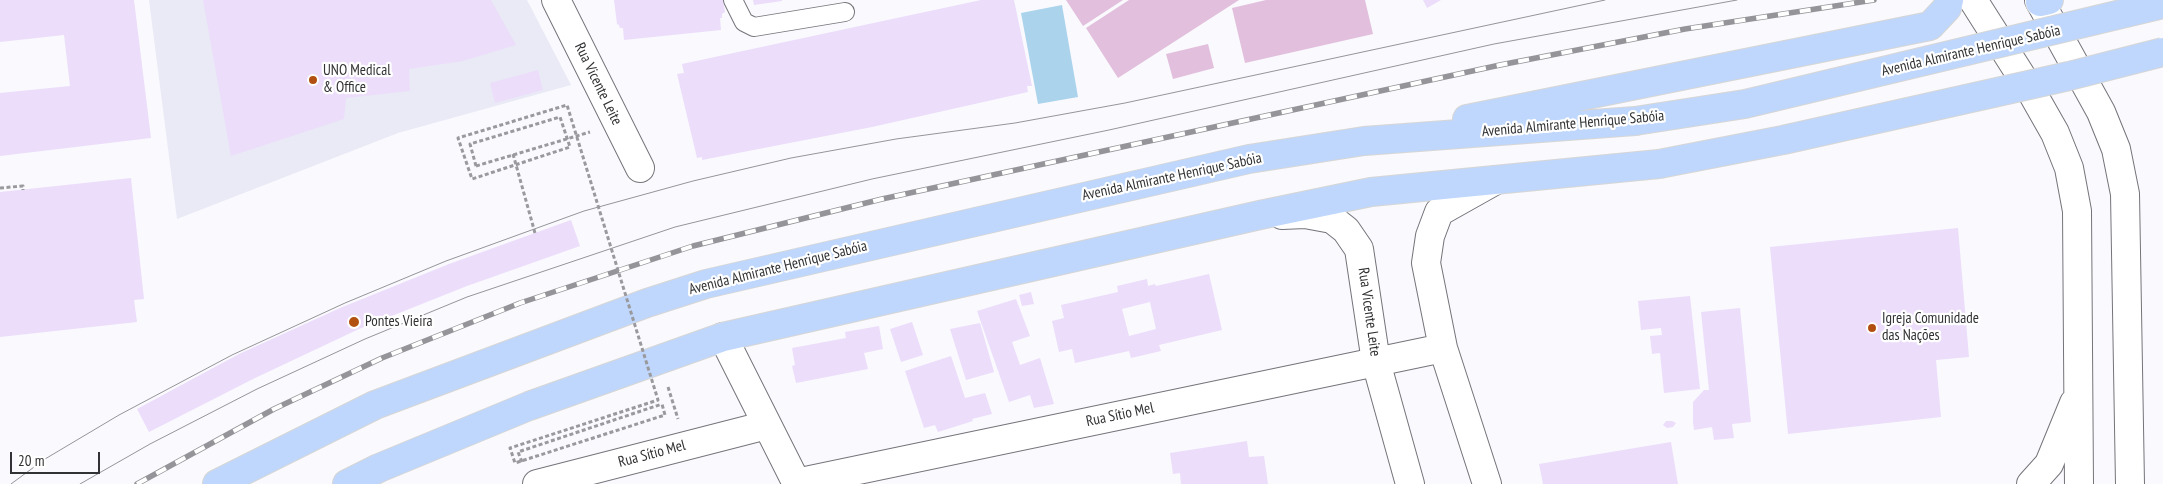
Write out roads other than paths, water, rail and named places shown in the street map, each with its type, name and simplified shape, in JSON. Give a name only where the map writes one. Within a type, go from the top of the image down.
[{"type":"highway","points":[[1364,141],[1930,26],[1947,8],[1949,0]]},
{"type":"highway","name":"Avenida Almirante Henrique Sabóia","points":[[217,484],[375,405],[647,302],[706,284],[1249,159],[1364,141],[1635,121],[1745,104],[2163,4]]},
{"type":"highway","points":[[347,484],[379,468],[529,406],[723,337],[1260,215],[1371,192],[1659,164],[1802,136],[2059,78],[2163,52]]},
{"type":"street","name":"Rua Vicente Leite","points":[[556,0],[640,168]]},
{"type":"street","points":[[1974,0],[2055,133],[2069,168],[2077,211],[2079,484]]},
{"type":"street","points":[[2043,1],[2101,112],[2116,149],[2125,194],[2130,484]]},
{"type":"street","points":[[1487,484],[1443,348],[1426,263],[1430,236],[1439,212],[1496,180]]},
{"type":"street","name":"Rua Vicente Leite","points":[[1260,215],[1305,214],[1332,219],[1346,230],[1359,249],[1376,362],[1410,484]]},
{"type":"street","points":[[723,337],[797,483]]},
{"type":"street","name":"Rua Sítio Mel","points":[[797,483],[1443,348]]},
{"type":"street","points":[[2031,484],[2049,464],[2079,390]]},
{"type":"street","name":"Rua Sítio Mel","points":[[537,484],[767,426]]},
{"type":"lane","points":[[733,0],[744,22],[754,27],[845,12]]},
{"type":"water","points":[[1062,5],[1078,97],[1038,104],[1021,13]]},
{"type":"tram line","points":[[11,484],[45,459],[119,415],[232,355],[345,303],[446,261],[584,211],[693,181],[791,158],[896,139],[1015,123],[1125,103],[1605,0]]},
{"type":"tram line","points":[[80,484],[150,444],[257,389],[365,339],[467,297],[675,227],[872,179],[1109,130],[1494,44],[1737,0]]},
{"type":"railway","points":[[137,484],[274,409],[382,358],[520,303],[693,246],[882,199],[1500,65],[1685,29],[1874,0]]},
{"type":"place","name":"UNO Medical & Office","points":[[313,80]]},
{"type":"place","name":"Pontes Vieira","points":[[354,322]]},
{"type":"place","name":"Igreja Comunidade das Nações","points":[[1872,328]]}]
